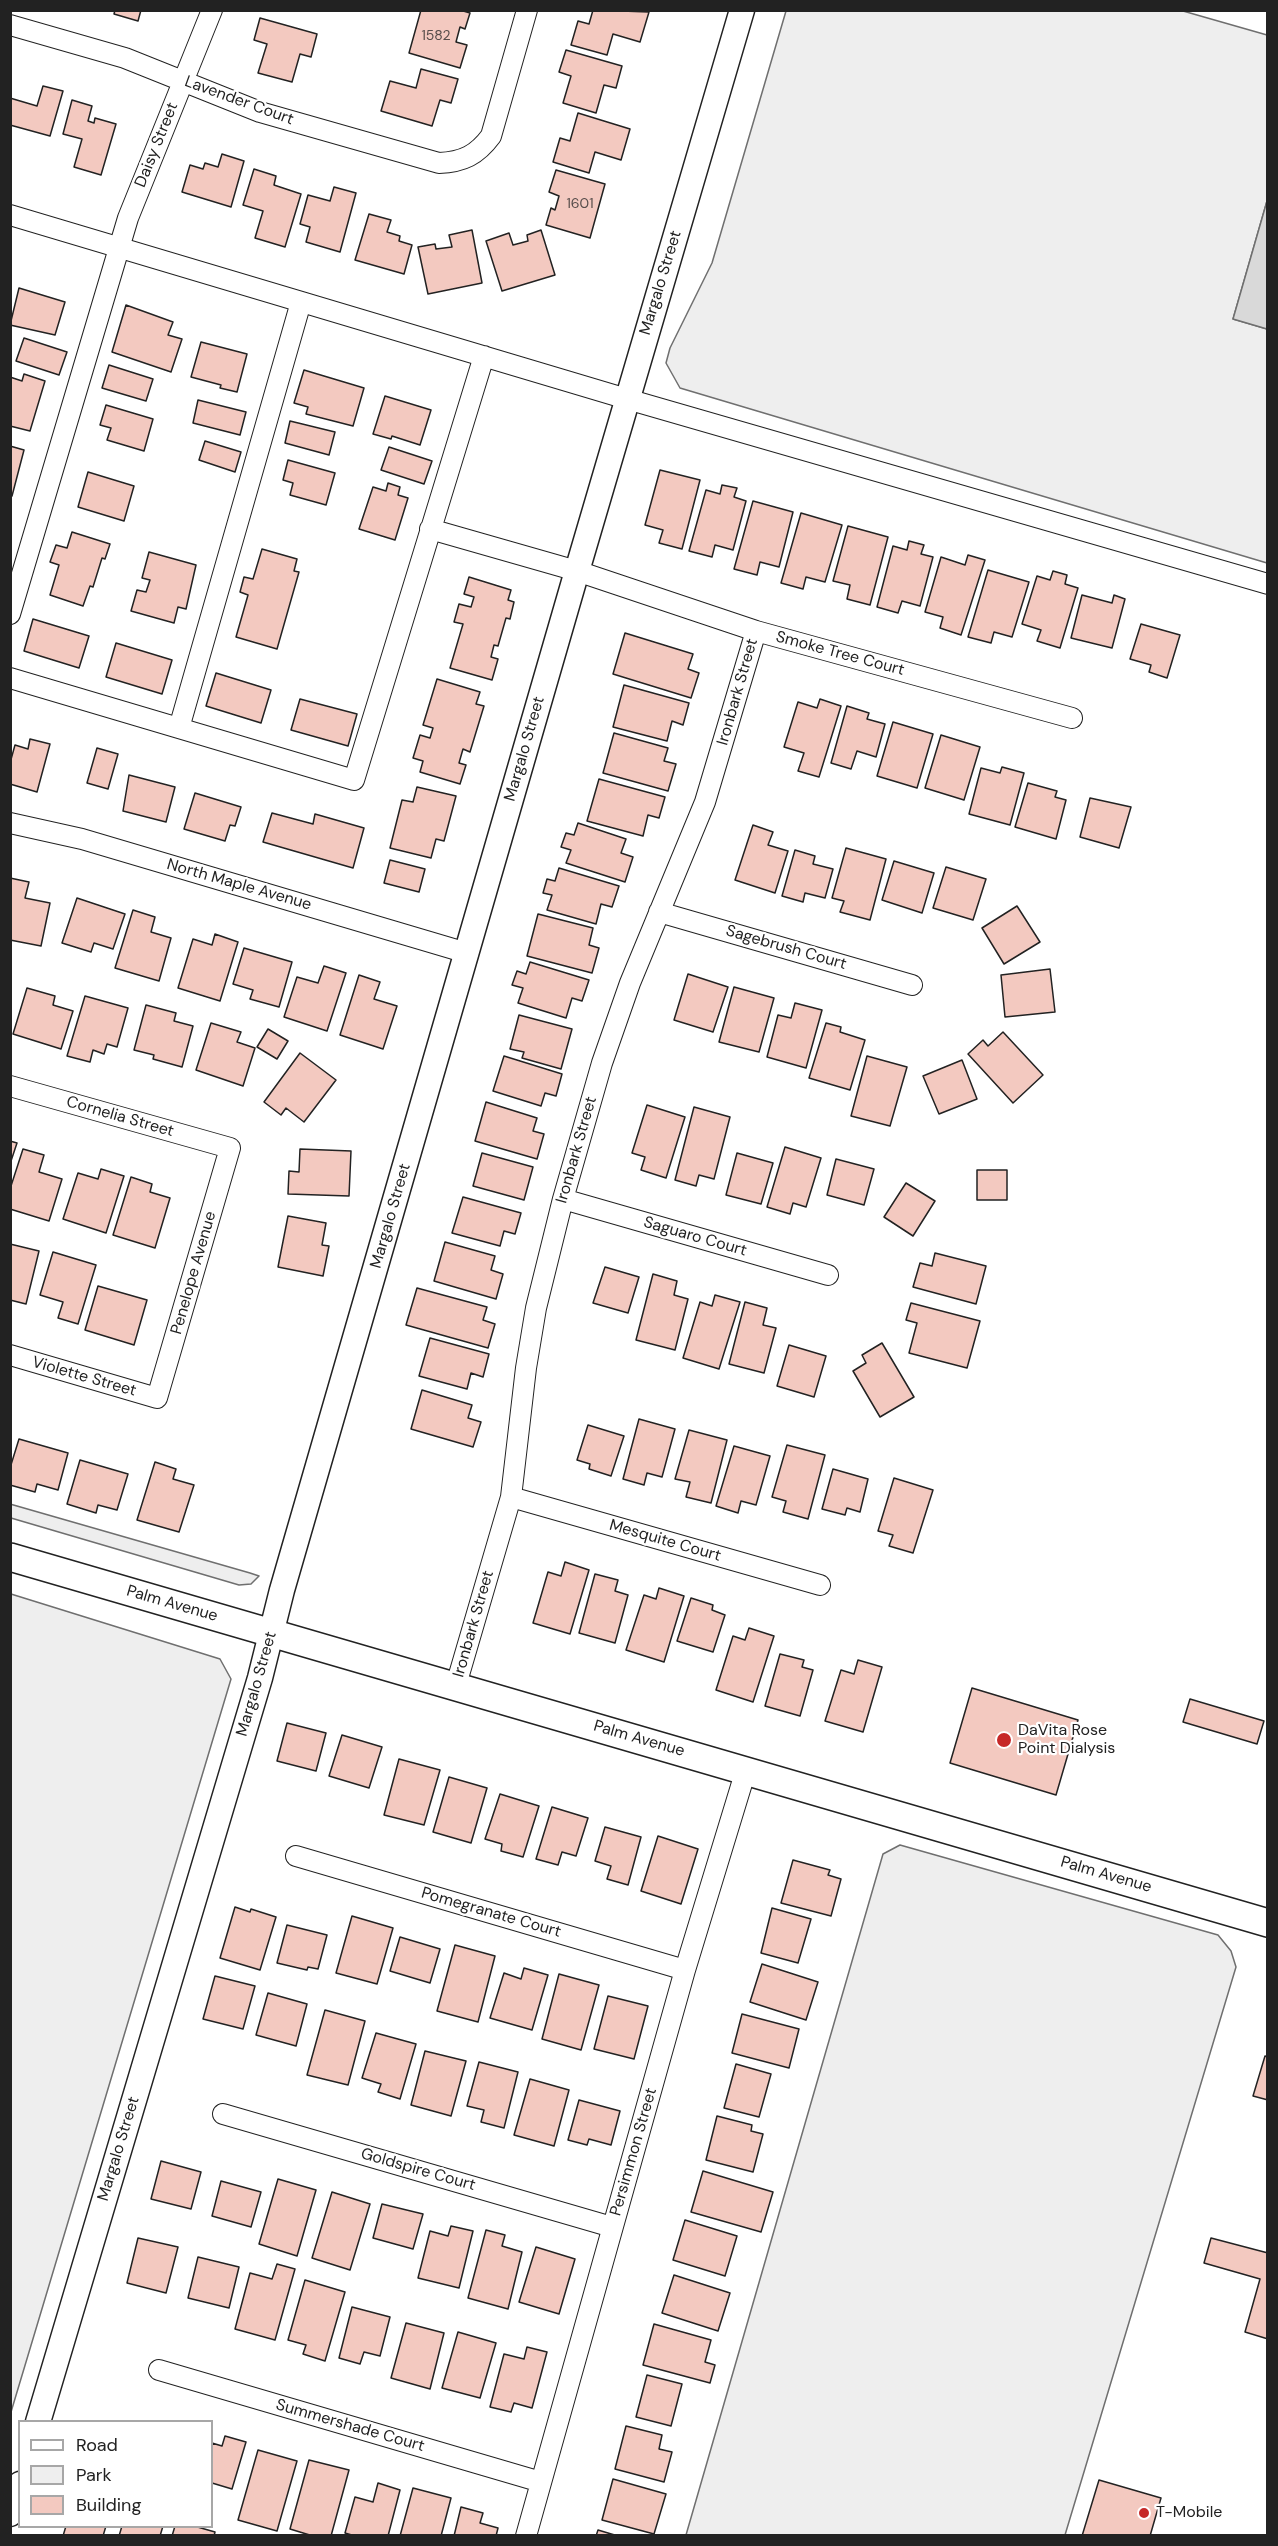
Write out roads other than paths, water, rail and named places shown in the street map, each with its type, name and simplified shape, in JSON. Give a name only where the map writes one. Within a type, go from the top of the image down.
[{"type":"main road","name":"Palm Avenue","points":[[10,1557],[1268,1923]]},
{"type":"street","name":"Daisy Street","points":[[10,614],[118,247],[212,10]]},
{"type":"street","name":"Lavender Court","points":[[10,25],[125,58],[260,112],[439,162],[454,162],[469,158],[482,148],[491,136],[527,10]]},
{"type":"street","name":"Margalo Street","points":[[38,2420],[260,1678],[577,571],[742,10]]},
{"type":"street","points":[[10,215],[627,399],[1268,584]]},
{"type":"street","points":[[179,728],[301,302]]},
{"type":"street","points":[[10,678],[354,780],[484,356]]},
{"type":"street","name":"Smoke Tree Court","points":[[430,529],[577,571],[756,631],[1072,718]]},
{"type":"street","name":"Ironbark Street","points":[[456,1685],[511,1497],[534,1318],[563,1199],[602,1063],[630,983],[705,802],[756,631]]},
{"type":"street","name":"North Maple Avenue","points":[[10,823],[82,839],[467,953]]},
{"type":"street","name":"Sagebrush Court","points":[[659,912],[912,985]]},
{"type":"street","name":"Cornelia Street","points":[[10,1086],[230,1148]]},
{"type":"street","name":"Penelope Avenue","points":[[158,1398],[230,1148]]},
{"type":"street","name":"Saguaro Court","points":[[563,1199],[828,1275]]},
{"type":"street","name":"Violette Street","points":[[10,1355],[158,1398]]},
{"type":"street","name":"Mesquite Court","points":[[511,1497],[820,1585]]},
{"type":"street","name":"Persimmon Street","points":[[525,2535],[685,1970],[746,1770]]},
{"type":"street","name":"Pomegranate Court","points":[[296,1856],[685,1970]]},
{"type":"street","name":"Goldspire Court","points":[[223,2114],[612,2227]]},
{"type":"street","name":"Summershade Court","points":[[159,2370],[541,2482]]},
{"type":"street","points":[[10,2514],[18,2490]]},
{"type":"place","name":"DaVita Rose Point Dialysis","points":[[1004,1740]]},
{"type":"place","name":"T-Mobile","points":[[1144,2513]]}]
